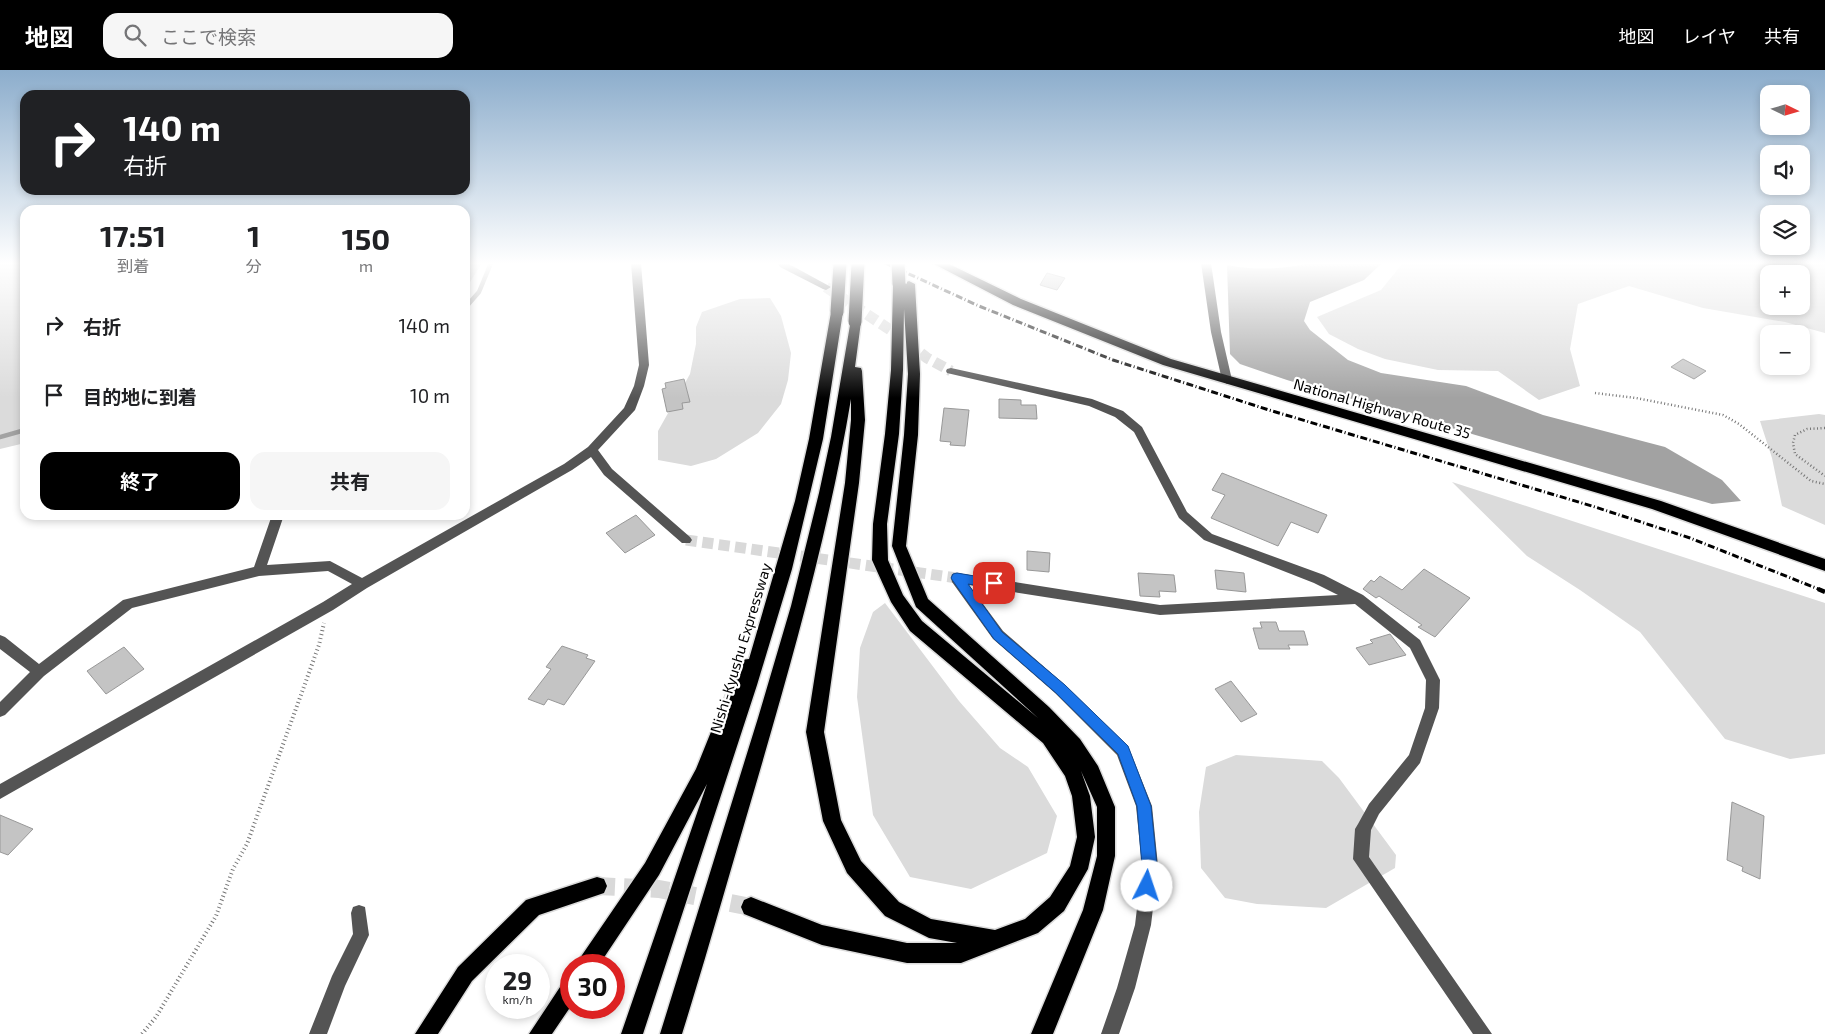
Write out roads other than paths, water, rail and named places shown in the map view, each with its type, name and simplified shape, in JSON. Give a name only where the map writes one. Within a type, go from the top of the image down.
[{"type":"highway","name":"Nishi-Kyushu Expressway","points":[[632,1034],[749,685],[784,569],[816,439],[837,308]]},
{"type":"highway","points":[[671,1034],[776,688],[825,502],[847,385],[856,308]]},
{"type":"highway","points":[[751,907],[822,935],[907,953],[961,953],[1031,926],[1057,904],[1079,869],[1086,837],[1082,796],[1073,772],[1049,738],[916,626],[897,598],[880,560],[880,524],[892,434],[902,308]]},
{"type":"highway","points":[[907,308],[914,374],[911,435],[899,546],[922,603],[1043,712],[1074,744],[1092,772],[1106,807],[1106,856],[1093,910],[1042,1034]]},
{"type":"highway","name":"National Highway Route 35","points":[[1031,308],[1167,362],[1656,505],[1825,565]]},
{"type":"highway","points":[[855,322],[858,420],[844,544],[829,628],[815,732],[832,821],[854,867],[892,909],[929,928],[995,940]]},
{"type":"highway","points":[[594,954],[652,869],[704,772],[784,569]]},
{"type":"highway","points":[[426,1034],[465,974],[533,907],[597,886]]},
{"type":"highway","points":[[540,1034],[560,1004]]},
{"type":"street","points":[[0,792],[328,606],[362,584],[568,467],[592,450],[628,410],[639,386],[644,365],[640,308]]},
{"type":"street","points":[[1213,308],[1227,380]]},
{"type":"street","points":[[951,371],[1092,403],[1119,414],[1138,430],[1183,515],[1208,537],[1319,579],[1358,599],[1415,644],[1433,680],[1432,708],[1416,758],[1374,809],[1363,829],[1360,859],[1483,1034]]},
{"type":"street","points":[[592,450],[608,472],[686,540]]},
{"type":"street","points":[[259,571],[276,520]]},
{"type":"street","points":[[0,711],[40,672],[128,604],[259,571],[330,566],[362,584]]},
{"type":"street","points":[[1110,1034],[1126,988],[1143,925],[1150,866],[1144,806],[1123,751],[1060,689],[998,635],[957,578],[1160,610],[1358,599]]},
{"type":"street","points":[[0,641],[40,672]]},
{"type":"street","points":[[318,1034],[338,982],[361,935],[359,913]]},
{"type":"waterway","points":[[0,437],[20,431]]},
{"type":"tunnel","points":[[857,308],[901,337],[927,358],[951,371]]},
{"type":"tunnel","points":[[686,540],[957,578]]},
{"type":"tunnel","points":[[597,886],[659,889],[751,907]]},
{"type":"railway","points":[[984,308],[1113,360],[1269,410],[1592,506],[1690,538],[1821,590]]},
{"type":"railway","points":[[1818,589],[1825,592]]}]
